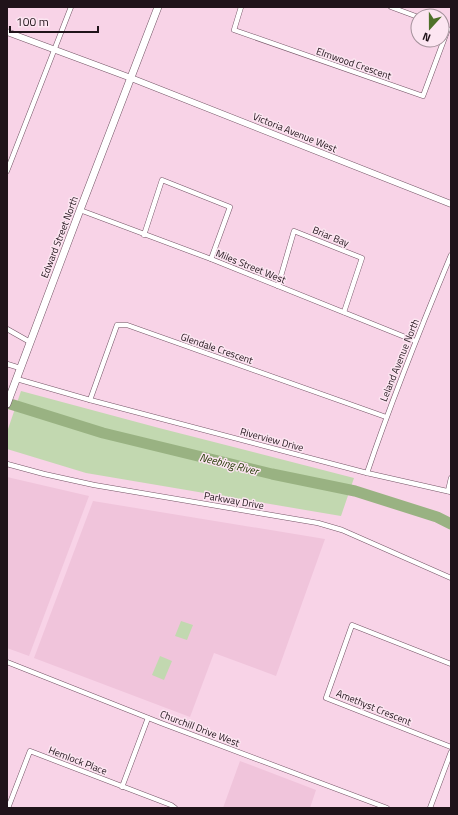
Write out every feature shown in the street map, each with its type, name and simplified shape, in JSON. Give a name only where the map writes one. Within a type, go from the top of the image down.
[{"type":"main road","name":"Edward Street North","points":[[7,404],[158,7]]},
{"type":"street","points":[[7,171],[71,7]]},
{"type":"street","name":"Elmwood Crescent","points":[[241,7],[234,30],[423,96],[443,48]]},
{"type":"street","points":[[391,7],[410,14]]},
{"type":"street","name":"Victoria Avenue West","points":[[7,32],[131,78],[451,204]]},
{"type":"street","points":[[144,235],[162,180],[230,207],[211,259]]},
{"type":"street","name":"Miles Street West","points":[[80,210],[211,259],[415,341]]},
{"type":"street","name":"Briar Bay","points":[[278,286],[294,231],[362,258],[344,312]]},
{"type":"street","name":"Leland Avenue North","points":[[367,472],[415,341],[451,255]]},
{"type":"street","name":"Glendale Crescent","points":[[90,400],[117,325],[126,325],[386,417]]},
{"type":"street","points":[[7,329],[30,342]]},
{"type":"street","points":[[7,364],[20,368]]},
{"type":"street","name":"Riverview Drive","points":[[17,379],[90,400],[367,472],[449,491]]},
{"type":"street","name":"Parkway Drive","points":[[7,464],[94,485],[318,523],[342,530],[451,578]]},
{"type":"street","points":[[449,491],[451,478]]},
{"type":"street","name":"Amethyst Crescent","points":[[451,664],[352,625],[326,698],[451,747]]},
{"type":"street","name":"Churchill Drive West","points":[[7,662],[148,718],[387,808]]},
{"type":"street","points":[[122,787],[148,718]]},
{"type":"street","name":"Hemlock Place","points":[[8,808],[30,751],[171,805],[175,808]]},
{"type":"street","points":[[430,808],[451,752]]},
{"type":"shaded area","points":[[7,477],[89,496],[29,656],[7,648]]},
{"type":"shaded area","points":[[93,501],[325,539],[276,676],[214,653],[190,717],[34,658]]},
{"type":"shaded area","points":[[240,761],[316,790],[310,808],[223,808]]},
{"type":"green space","points":[[21,391],[354,478],[341,516],[86,473],[7,449],[7,432]]},
{"type":"green space","points":[[181,621],[193,625],[187,640],[175,636]]},
{"type":"green space","points":[[160,656],[172,661],[164,680],[152,675]]},
{"type":"waterway","name":"Neebing River","points":[[7,403],[103,433],[272,474],[355,491],[437,517],[451,524]]}]
